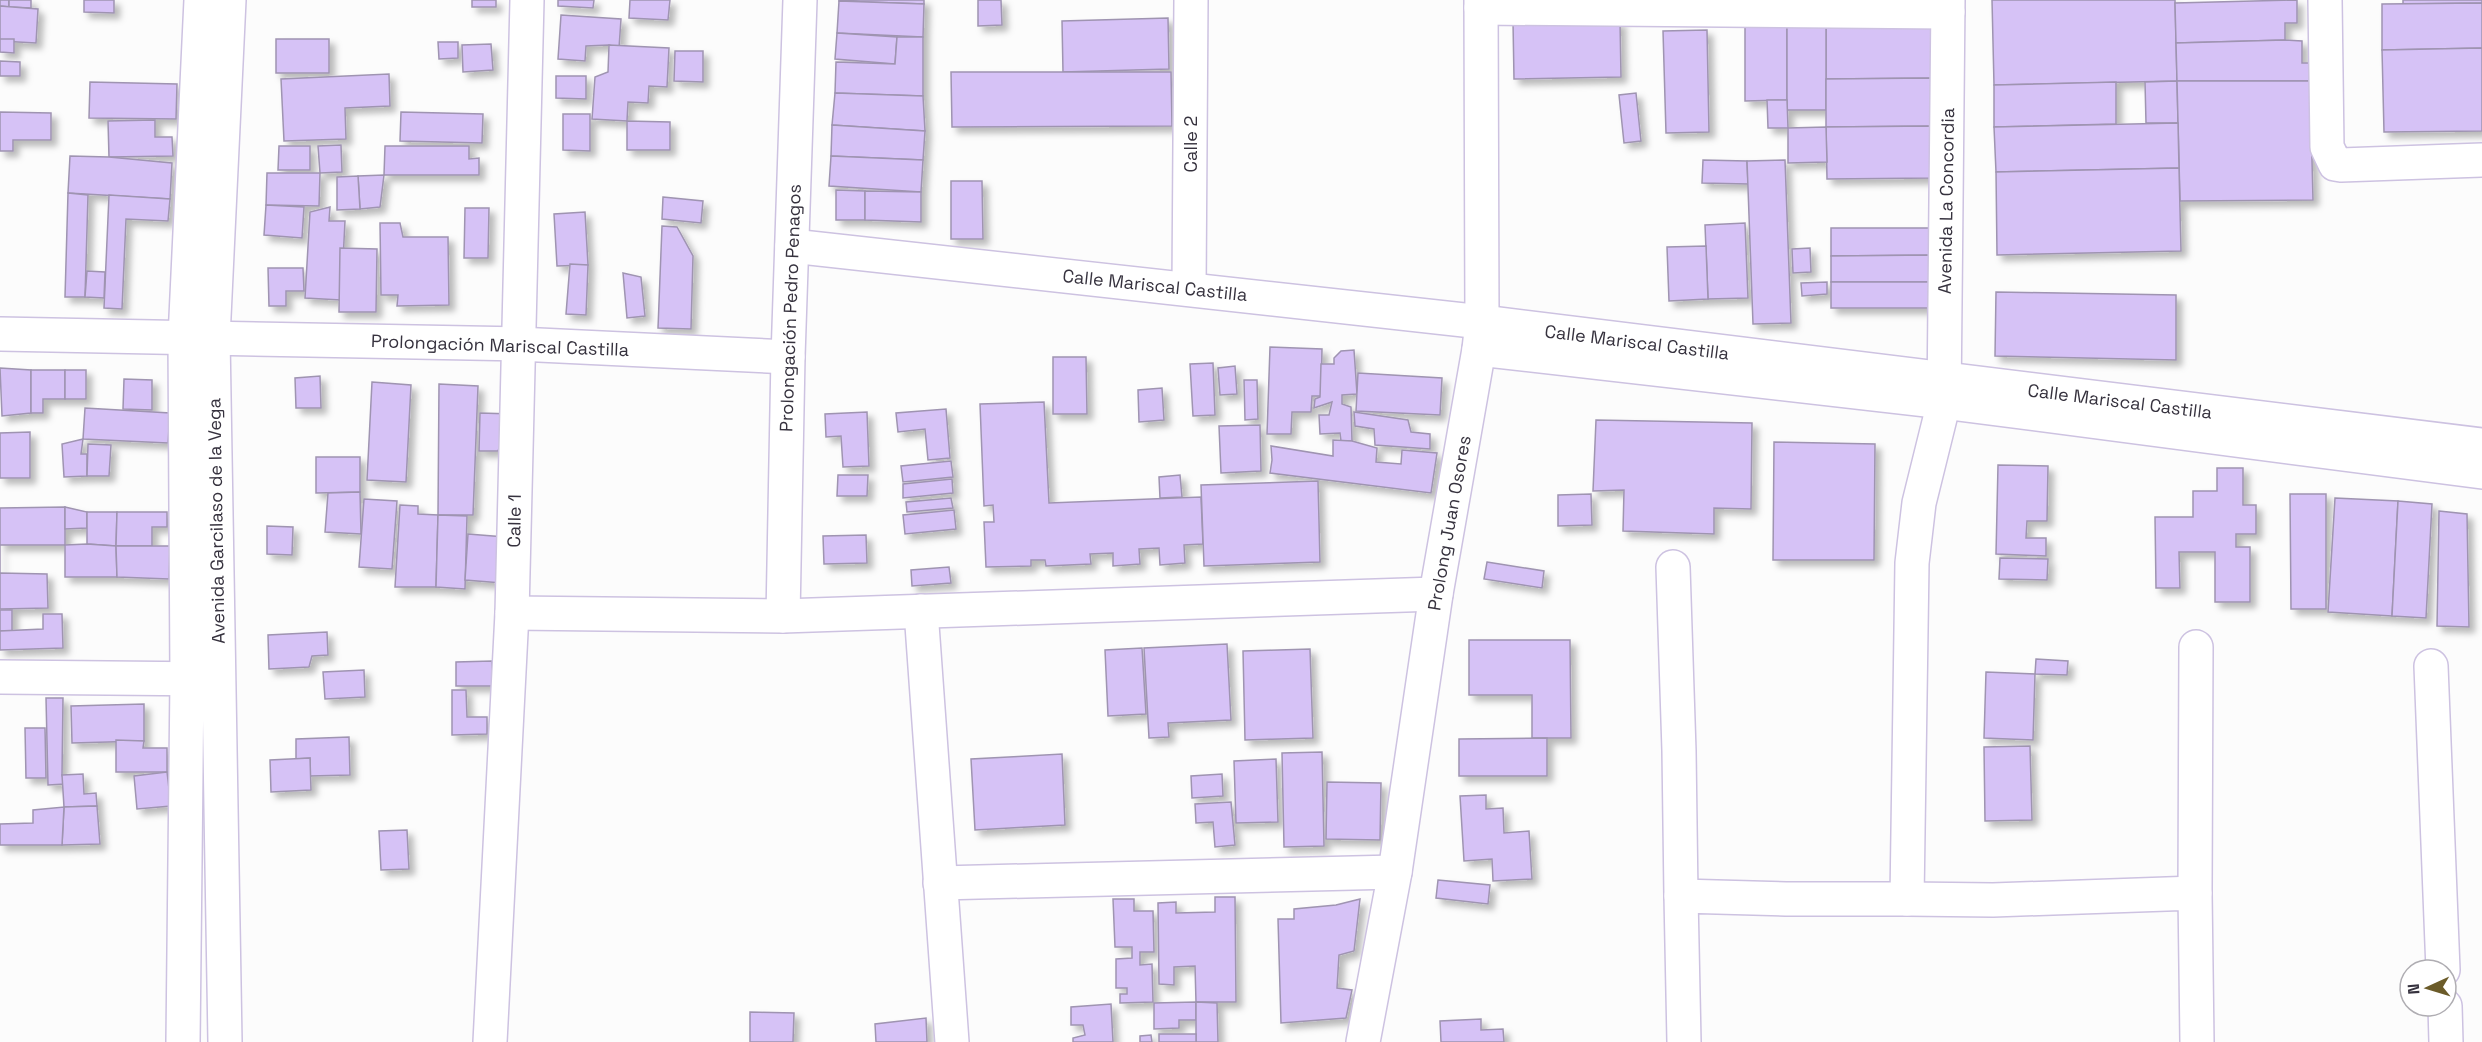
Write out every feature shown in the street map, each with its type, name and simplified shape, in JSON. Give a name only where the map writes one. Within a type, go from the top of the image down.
[{"type":"street","name":"Avenida Garcilaso de la Vega","points":[[201,0],[199,338],[203,679],[225,1042]]},
{"type":"street","name":"Avenida Garcilaso de la Vega","points":[[199,338],[229,0]]},
{"type":"street","name":"Calle 1","points":[[490,1042],[512,613],[527,0]]},
{"type":"street","name":"Prolongación Pedro Penagos","points":[[783,616],[788,357],[800,0]]},
{"type":"street","name":"Calle 2","points":[[1189,289],[1191,0]]},
{"type":"street","points":[[2325,0],[2327,147],[2335,164],[2482,160]]},
{"type":"street","points":[[1481,4],[1948,6]]},
{"type":"street","name":"Prolong Juan Osores","points":[[1363,1042],[1395,872],[1436,594],[1480,336],[1481,4]]},
{"type":"street","name":"Avenida La Concordia","points":[[1907,899],[1911,563],[1919,503],[1944,391],[1948,6]]},
{"type":"street","name":"Calle Mariscal Castilla","points":[[792,246],[1189,289],[1480,336],[1944,391],[2482,445]]},
{"type":"street","name":"Prolongación Mariscal Castilla","points":[[0,334],[518,344],[788,357]]},
{"type":"street","name":"Calle Mariscal Castilla","points":[[1944,391],[2482,472]]},
{"type":"street","points":[[1673,567],[1684,1042]]},
{"type":"street","points":[[512,613],[783,616],[1436,594]]},
{"type":"street","points":[[921,611],[952,1042]]},
{"type":"street","points":[[2196,647],[2197,1042]]},
{"type":"street","points":[[2431,666],[2443,958]]},
{"type":"street","points":[[0,677],[203,679]]},
{"type":"street","name":"Avenida Garcilaso de la Vega","points":[[183,1042],[203,679]]},
{"type":"street","points":[[940,883],[1395,872]]},
{"type":"street","points":[[1681,896],[1993,900],[2195,893]]},
{"type":"street","points":[[2445,1018],[2446,1042]]},
{"type":"building","points":[[0,0],[9,0],[9,7],[0,6]]},
{"type":"building","points":[[9,0],[31,0],[31,8],[9,7]]},
{"type":"building","points":[[84,0],[114,0],[114,13],[84,12]]},
{"type":"building","points":[[472,0],[496,0],[496,7],[472,7]]},
{"type":"building","points":[[558,0],[594,0],[593,8],[558,6]]},
{"type":"building","points":[[630,0],[670,0],[668,20],[629,18]]},
{"type":"building","points":[[839,0],[924,0],[924,4],[839,1]]},
{"type":"building","points":[[978,0],[1001,0],[1002,25],[978,26]]},
{"type":"building","points":[[1992,0],[2175,0],[2177,81],[1994,85]]},
{"type":"building","points":[[2297,0],[2297,23],[2285,23],[2285,40],[2176,43],[2175,3]]},
{"type":"building","points":[[2403,0],[2482,0],[2482,3],[2403,4]]},
{"type":"building","points":[[839,1],[924,4],[923,37],[837,33]]},
{"type":"building","points":[[2482,3],[2482,48],[2382,50],[2382,4]]},
{"type":"building","points":[[0,6],[38,9],[36,43],[0,41]]},
{"type":"building","points":[[561,15],[621,19],[619,48],[609,45],[586,46],[585,61],[558,59]]},
{"type":"building","points":[[1168,18],[1169,69],[1063,72],[1062,21]]},
{"type":"building","points":[[1620,21],[1621,77],[1514,79],[1513,22]]},
{"type":"building","points":[[1932,25],[1932,78],[1826,79],[1826,26]]},
{"type":"building","points":[[1745,26],[1787,26],[1787,100],[1745,101]]},
{"type":"building","points":[[1787,26],[1826,26],[1826,110],[1787,110]]},
{"type":"building","points":[[1707,30],[1709,132],[1666,133],[1663,31]]},
{"type":"building","points":[[837,33],[897,37],[895,64],[835,59]]},
{"type":"building","points":[[897,37],[923,37],[923,96],[835,93],[836,62],[895,64]]},
{"type":"building","points":[[0,39],[14,39],[14,53],[0,52]]},
{"type":"building","points":[[276,39],[329,39],[329,73],[276,73]]},
{"type":"building","points":[[2302,41],[2302,63],[2310,63],[2310,81],[2177,81],[2176,43]]},
{"type":"building","points":[[438,42],[458,42],[458,58],[439,59]]},
{"type":"building","points":[[491,44],[493,70],[463,72],[462,45]]},
{"type":"building","points":[[609,45],[669,48],[667,87],[649,86],[648,103],[628,102],[627,121],[592,119],[595,77],[608,72]]},
{"type":"building","points":[[2482,48],[2482,131],[2384,132],[2382,50]]},
{"type":"building","points":[[675,51],[703,51],[703,82],[674,81]]},
{"type":"building","points":[[0,61],[20,62],[20,76],[0,76]]},
{"type":"building","points":[[951,72],[1171,72],[1172,126],[952,127]]},
{"type":"building","points":[[389,74],[390,106],[345,108],[346,139],[284,141],[281,79]]},
{"type":"building","points":[[556,76],[586,76],[586,99],[556,98]]},
{"type":"building","points":[[1932,78],[1932,126],[1826,127],[1826,79]]},
{"type":"building","points":[[2177,81],[2178,123],[2146,123],[2145,82]]},
{"type":"building","points":[[2177,81],[2310,81],[2313,200],[2180,201]]},
{"type":"building","points":[[90,82],[177,84],[176,119],[89,118]]},
{"type":"building","points":[[2116,82],[2116,124],[1994,127],[1994,85]]},
{"type":"building","points":[[835,93],[923,96],[925,131],[832,125]]},
{"type":"building","points":[[1636,93],[1641,141],[1624,143],[1619,95]]},
{"type":"building","points":[[1767,100],[1787,100],[1788,128],[1768,128]]},
{"type":"building","points":[[0,112],[51,113],[51,140],[13,140],[13,151],[0,151]]},
{"type":"building","points":[[401,112],[483,114],[482,143],[400,141]]},
{"type":"building","points":[[563,114],[590,114],[590,151],[563,150]]},
{"type":"building","points":[[155,120],[155,137],[172,137],[173,156],[109,157],[108,121]]},
{"type":"building","points":[[627,121],[670,122],[670,150],[627,150]]},
{"type":"building","points":[[2178,123],[2179,168],[1996,172],[1994,127]]},
{"type":"building","points":[[832,125],[925,131],[923,160],[831,156]]},
{"type":"building","points":[[1932,126],[1933,178],[1827,179],[1826,127]]},
{"type":"building","points":[[1826,127],[1827,162],[1788,163],[1788,128]]},
{"type":"building","points":[[341,145],[342,172],[320,173],[318,146]]},
{"type":"building","points":[[279,146],[310,146],[310,170],[278,170]]},
{"type":"building","points":[[385,146],[469,146],[469,159],[479,158],[479,175],[384,175]]},
{"type":"building","points":[[70,156],[172,163],[170,199],[68,193]]},
{"type":"building","points":[[831,156],[923,160],[921,192],[829,186]]},
{"type":"building","points":[[1703,160],[1747,161],[1748,184],[1702,183]]},
{"type":"building","points":[[1785,160],[1791,323],[1753,324],[1747,161]]},
{"type":"building","points":[[2179,168],[2181,251],[1997,255],[1996,172]]},
{"type":"building","points":[[267,173],[320,173],[319,206],[266,205]]},
{"type":"building","points":[[384,175],[380,207],[360,209],[358,176]]},
{"type":"building","points":[[358,176],[360,209],[337,210],[337,177]]},
{"type":"building","points":[[951,181],[982,181],[983,239],[951,239]]},
{"type":"building","points":[[836,190],[865,191],[865,220],[836,220]]},
{"type":"building","points":[[865,191],[921,192],[921,222],[865,220]]},
{"type":"building","points":[[68,193],[88,195],[85,297],[65,297]]},
{"type":"building","points":[[109,195],[170,199],[168,221],[126,219],[122,309],[104,308]]},
{"type":"building","points":[[663,197],[703,201],[701,223],[662,219]]},
{"type":"building","points":[[266,205],[304,207],[302,238],[264,235]]},
{"type":"building","points":[[330,207],[329,221],[345,221],[341,300],[305,298],[310,212]]},
{"type":"building","points":[[465,208],[489,208],[488,258],[464,258]]},
{"type":"building","points":[[585,212],[588,265],[557,266],[554,214]]},
{"type":"building","points":[[380,223],[400,223],[403,237],[448,237],[449,305],[397,306],[398,295],[381,295]]},
{"type":"building","points":[[1745,223],[1748,298],[1708,299],[1705,225]]},
{"type":"building","points":[[662,226],[677,227],[693,256],[691,329],[658,328]]},
{"type":"building","points":[[1831,228],[1932,228],[1932,255],[1831,256]]},
{"type":"building","points":[[1706,246],[1708,299],[1669,301],[1667,247]]},
{"type":"building","points":[[340,248],[377,249],[376,312],[339,312]]},
{"type":"building","points":[[1810,248],[1811,272],[1793,273],[1792,249]]},
{"type":"building","points":[[1932,255],[1932,282],[1831,282],[1831,256]]},
{"type":"building","points":[[570,264],[588,265],[586,315],[566,314]]},
{"type":"building","points":[[268,268],[303,268],[304,291],[286,291],[286,306],[269,306]]},
{"type":"building","points":[[87,271],[105,272],[104,298],[85,297]]},
{"type":"building","points":[[623,273],[641,277],[645,316],[627,318]]},
{"type":"building","points":[[1827,282],[1827,294],[1802,296],[1801,283]]},
{"type":"building","points":[[1831,282],[1932,282],[1932,308],[1831,308]]},
{"type":"building","points":[[1996,292],[2176,295],[2176,360],[1995,356]]},
{"type":"building","points":[[1270,347],[1322,349],[1321,396],[1312,396],[1311,412],[1292,412],[1291,434],[1267,434]]},
{"type":"building","points":[[1354,350],[1357,394],[1342,395],[1342,404],[1351,407],[1352,441],[1341,441],[1340,433],[1320,434],[1319,415],[1329,415],[1332,402],[1314,408],[1315,399],[1320,397],[1321,364],[1334,364],[1334,358],[1341,351]]},
{"type":"building","points":[[1053,357],[1086,357],[1087,414],[1053,414]]},
{"type":"building","points":[[1213,363],[1215,415],[1193,416],[1190,364]]},
{"type":"building","points":[[1235,366],[1237,394],[1220,395],[1218,368]]},
{"type":"building","points":[[0,368],[31,370],[31,413],[2,416]]},
{"type":"building","points":[[31,370],[65,370],[65,399],[43,399],[43,413],[31,413]]},
{"type":"building","points":[[65,370],[86,370],[86,399],[65,399]]},
{"type":"building","points":[[1358,373],[1442,378],[1440,415],[1356,411]]},
{"type":"building","points":[[320,376],[321,408],[296,408],[295,378]]},
{"type":"building","points":[[124,379],[152,380],[152,410],[123,409]]},
{"type":"building","points":[[1244,380],[1257,380],[1258,419],[1245,420]]},
{"type":"building","points":[[372,382],[411,385],[406,482],[367,480]]},
{"type":"building","points":[[439,384],[478,386],[473,515],[438,515]]},
{"type":"building","points":[[1162,388],[1164,420],[1139,422],[1138,390]]},
{"type":"building","points":[[1044,402],[1049,503],[1201,497],[1203,544],[1184,545],[1185,563],[1160,565],[1159,548],[1139,549],[1140,564],[1113,566],[1113,553],[1090,554],[1091,564],[1046,566],[1045,560],[1031,560],[1031,566],[986,567],[984,522],[994,522],[993,505],[984,506],[980,404]]},
{"type":"building","points":[[85,408],[170,413],[168,443],[83,439]]},
{"type":"building","points":[[946,409],[950,458],[928,460],[925,429],[898,432],[896,413]]},
{"type":"building","points":[[867,412],[869,466],[843,467],[841,436],[826,437],[825,414]]},
{"type":"building","points":[[1354,412],[1408,420],[1411,432],[1430,434],[1430,449],[1375,445],[1374,429],[1355,426]]},
{"type":"building","points":[[480,413],[512,414],[498,451],[479,451]]},
{"type":"building","points":[[1596,420],[1752,423],[1751,509],[1714,508],[1714,534],[1623,531],[1624,490],[1593,491]]},
{"type":"building","points":[[1260,425],[1261,471],[1221,473],[1219,426]]},
{"type":"building","points":[[30,432],[30,478],[0,478],[0,433]]},
{"type":"building","points":[[83,439],[81,454],[87,454],[87,476],[64,477],[62,444]]},
{"type":"building","points":[[1333,440],[1352,441],[1377,448],[1376,462],[1401,464],[1402,450],[1437,453],[1431,493],[1270,473],[1271,446],[1333,456]]},
{"type":"building","points":[[1774,442],[1875,444],[1874,560],[1773,560]]},
{"type":"building","points":[[88,444],[111,445],[109,476],[87,476]]},
{"type":"building","points":[[316,457],[360,457],[360,492],[316,493]]},
{"type":"building","points":[[951,461],[953,477],[903,482],[901,466]]},
{"type":"building","points":[[1998,465],[2048,466],[2047,521],[2027,521],[2026,538],[2046,538],[2046,556],[1996,554]]},
{"type":"building","points":[[2217,468],[2243,468],[2243,505],[2256,505],[2256,534],[2236,534],[2236,547],[2250,547],[2250,602],[2215,602],[2215,552],[2179,552],[2180,588],[2156,588],[2155,517],[2193,517],[2193,491],[2217,491]]},
{"type":"building","points":[[838,475],[868,475],[867,496],[837,496]]},
{"type":"building","points":[[1180,475],[1182,497],[1160,498],[1159,477]]},
{"type":"building","points":[[952,479],[953,493],[903,498],[903,484]]},
{"type":"building","points":[[1318,481],[1320,562],[1204,566],[1201,485]]},
{"type":"building","points":[[360,492],[361,534],[325,532],[328,493]]},
{"type":"building","points":[[1591,494],[1592,525],[1558,526],[1558,495]]},
{"type":"building","points":[[2290,494],[2326,494],[2326,609],[2291,609]]},
{"type":"building","points":[[951,498],[953,508],[907,512],[906,502]]},
{"type":"building","points":[[2335,498],[2398,501],[2392,616],[2328,612]]},
{"type":"building","points":[[364,499],[397,501],[392,569],[359,567]]},
{"type":"building","points":[[2398,501],[2432,504],[2426,618],[2392,616]]},
{"type":"building","points":[[400,505],[418,506],[418,514],[438,515],[436,587],[395,587]]},
{"type":"building","points":[[65,507],[65,545],[0,545],[0,508]]},
{"type":"building","points":[[65,507],[87,512],[87,528],[65,529]]},
{"type":"building","points":[[954,510],[956,529],[905,534],[903,515]]},
{"type":"building","points":[[2439,511],[2467,514],[2469,627],[2437,626]]},
{"type":"building","points":[[87,512],[117,512],[116,546],[87,544]]},
{"type":"building","points":[[117,512],[167,512],[167,527],[152,527],[152,546],[116,546]]},
{"type":"building","points":[[438,515],[467,516],[465,589],[436,587]]},
{"type":"building","points":[[267,526],[293,527],[292,555],[267,554]]},
{"type":"building","points":[[468,534],[505,537],[502,583],[465,580]]},
{"type":"building","points":[[866,535],[867,563],[824,564],[823,536]]},
{"type":"building","points":[[65,545],[116,546],[117,577],[65,577]]},
{"type":"building","points":[[116,546],[170,546],[169,579],[117,577]]},
{"type":"building","points":[[2000,558],[2048,559],[2047,580],[1999,579]]},
{"type":"building","points":[[1487,562],[1544,571],[1542,588],[1484,579]]},
{"type":"building","points":[[949,567],[951,583],[912,586],[911,570]]},
{"type":"building","points":[[0,573],[47,574],[48,608],[0,609]]},
{"type":"building","points":[[0,610],[12,610],[12,631],[0,631]]},
{"type":"building","points":[[43,614],[62,614],[63,648],[0,650],[0,631],[43,629]]},
{"type":"building","points":[[327,632],[328,655],[312,656],[309,667],[269,669],[268,635]]},
{"type":"building","points":[[1469,640],[1570,640],[1571,738],[1532,738],[1532,695],[1469,695]]},
{"type":"building","points":[[1227,644],[1231,720],[1168,723],[1169,737],[1149,738],[1144,648]]},
{"type":"building","points":[[1142,648],[1146,714],[1108,716],[1105,650]]},
{"type":"building","points":[[1310,649],[1313,738],[1245,740],[1243,651]]},
{"type":"building","points":[[2036,659],[2068,661],[2067,675],[2035,674]]},
{"type":"building","points":[[492,661],[492,686],[456,686],[456,662]]},
{"type":"building","points":[[364,670],[365,697],[325,699],[323,672]]},
{"type":"building","points":[[1986,672],[2035,674],[2033,740],[1984,738]]},
{"type":"building","points":[[452,690],[466,690],[467,717],[487,717],[487,734],[452,735]]},
{"type":"building","points":[[46,698],[63,698],[62,775],[65,784],[48,785]]},
{"type":"building","points":[[144,704],[144,741],[72,743],[71,706]]},
{"type":"building","points":[[25,728],[45,728],[46,778],[26,778]]},
{"type":"building","points":[[349,737],[350,775],[310,776],[310,758],[296,759],[296,739]]},
{"type":"building","points":[[1547,738],[1547,776],[1459,776],[1459,739]]},
{"type":"building","points":[[116,740],[144,741],[143,748],[167,748],[167,772],[116,772]]},
{"type":"building","points":[[2030,746],[2032,820],[1985,821],[1984,747]]},
{"type":"building","points":[[1322,752],[1324,846],[1284,847],[1282,753]]},
{"type":"building","points":[[1062,754],[1065,825],[975,830],[971,759]]},
{"type":"building","points":[[310,758],[311,790],[271,792],[270,760]]},
{"type":"building","points":[[1276,759],[1278,822],[1236,823],[1234,761]]},
{"type":"building","points":[[167,772],[171,806],[137,809],[134,776]]},
{"type":"building","points":[[83,774],[84,794],[96,793],[97,806],[64,807],[62,775]]},
{"type":"building","points":[[1222,774],[1223,796],[1192,798],[1191,776]]},
{"type":"building","points":[[1327,782],[1381,783],[1380,840],[1326,839]]},
{"type":"building","points":[[1486,795],[1486,809],[1503,808],[1504,833],[1529,831],[1532,879],[1493,881],[1492,859],[1464,861],[1460,796]]},
{"type":"building","points":[[1231,802],[1235,845],[1215,847],[1213,822],[1196,823],[1195,804]]},
{"type":"building","points":[[97,806],[100,844],[62,845],[64,807]]},
{"type":"building","points":[[64,807],[62,845],[0,845],[0,824],[33,823],[33,810]]},
{"type":"building","points":[[407,830],[409,869],[381,870],[379,831]]},
{"type":"building","points":[[1438,880],[1490,885],[1488,904],[1436,898]]},
{"type":"building","points":[[1215,897],[1235,897],[1236,1002],[1196,1002],[1195,966],[1174,967],[1174,985],[1159,984],[1158,903],[1176,902],[1176,913],[1215,912]]},
{"type":"building","points":[[1113,899],[1134,899],[1134,911],[1153,911],[1154,952],[1140,952],[1140,965],[1152,964],[1153,1002],[1120,1003],[1120,994],[1127,994],[1127,988],[1116,988],[1116,959],[1132,958],[1132,947],[1115,947]]},
{"type":"building","points":[[1360,899],[1354,951],[1339,955],[1337,988],[1352,990],[1346,1018],[1281,1023],[1278,919],[1294,919],[1294,909],[1336,905]]},
{"type":"building","points":[[1196,1002],[1196,1020],[1179,1020],[1179,1028],[1154,1029],[1154,1003]]},
{"type":"building","points":[[1196,1002],[1217,1003],[1218,1042],[1196,1042]]},
{"type":"building","points":[[1111,1004],[1113,1042],[1073,1042],[1073,1038],[1085,1035],[1083,1025],[1071,1025],[1071,1007]]},
{"type":"building","points":[[750,1012],[794,1013],[793,1042],[750,1042]]},
{"type":"building","points":[[926,1018],[927,1042],[876,1042],[875,1024]]},
{"type":"building","points":[[1481,1019],[1481,1030],[1503,1029],[1504,1042],[1441,1042],[1440,1021]]},
{"type":"building","points":[[1159,1034],[1196,1034],[1196,1042],[1159,1042]]},
{"type":"building","points":[[1151,1035],[1152,1042],[1140,1042],[1140,1036]]}]
